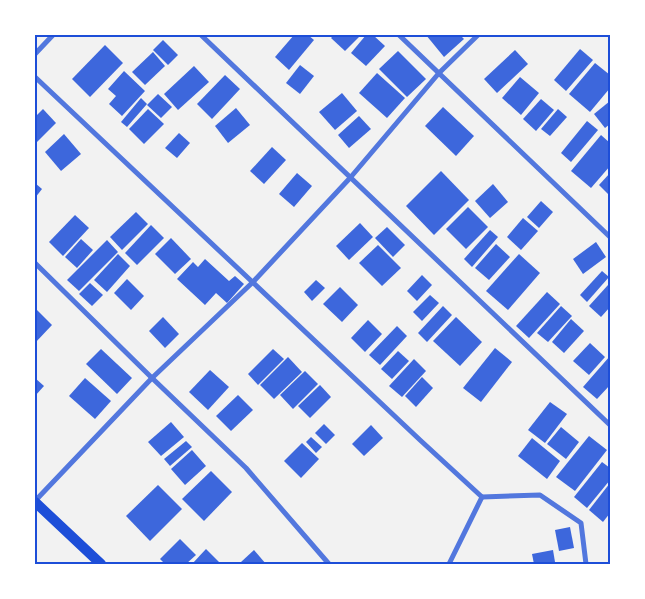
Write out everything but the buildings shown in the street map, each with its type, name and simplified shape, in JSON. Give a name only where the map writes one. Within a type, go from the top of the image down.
[{"type":"main road","points":[[35,502],[101,564]]},
{"type":"street","points":[[35,54],[53,35]]},
{"type":"street","points":[[201,35],[610,425]]},
{"type":"street","points":[[399,35],[610,237]]},
{"type":"street","points":[[35,502],[152,378],[253,282],[350,178],[439,73],[478,35]]},
{"type":"street","points":[[35,77],[482,497],[540,495],[581,523],[586,564]]},
{"type":"street","points":[[35,263],[246,468],[329,564]]},
{"type":"street","points":[[450,564],[482,497]]}]
